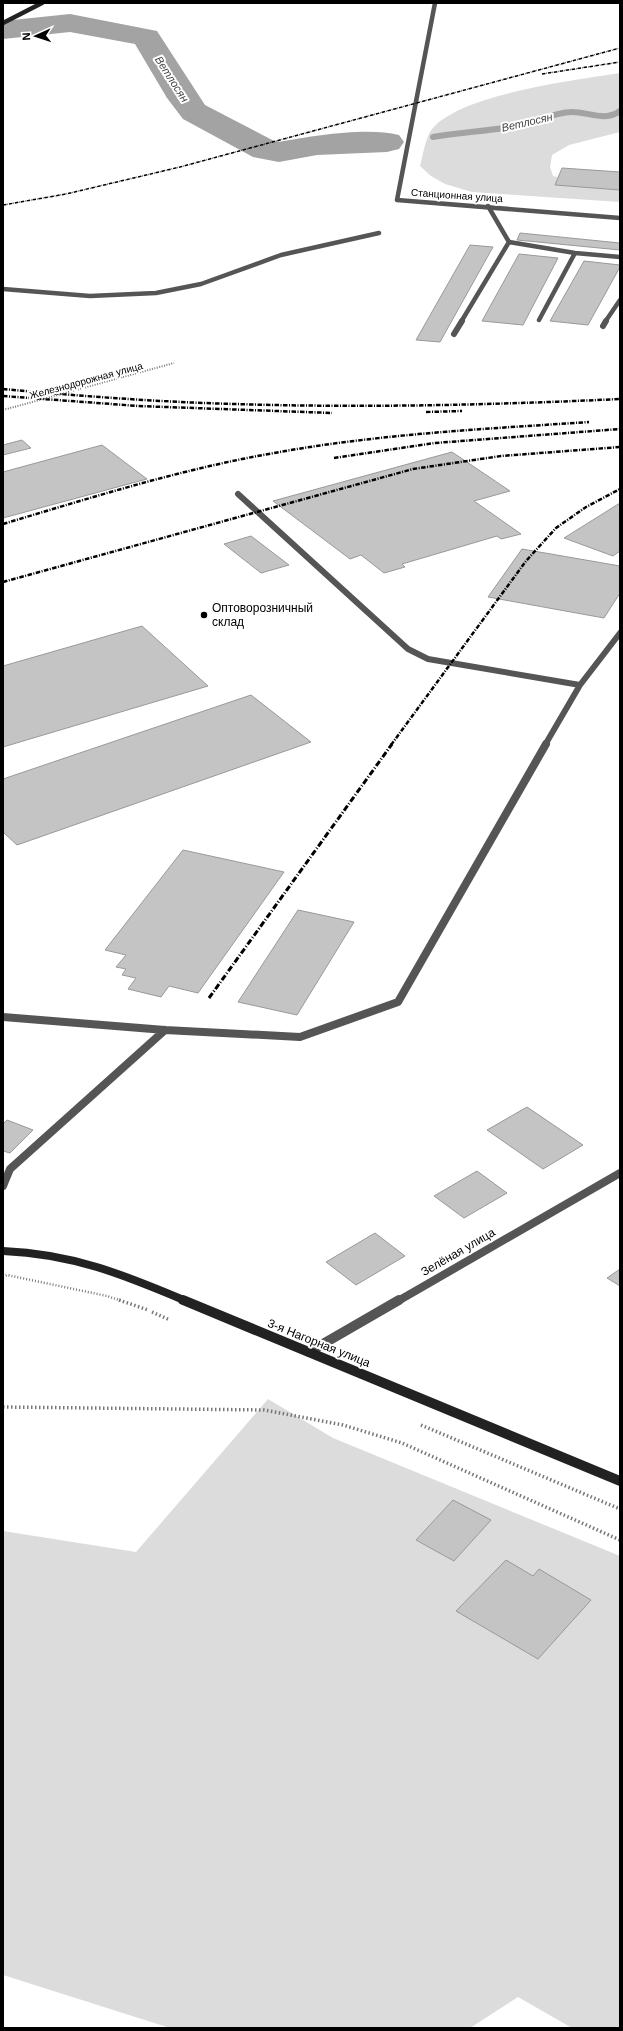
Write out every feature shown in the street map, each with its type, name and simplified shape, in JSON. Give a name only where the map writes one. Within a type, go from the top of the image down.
[{"type":"street","points":[[3,22],[42,3]]},
{"type":"street","name":"Станционная улица","points":[[435,3],[397,200],[488,206],[620,218]]},
{"type":"street","points":[[488,206],[509,242]]},
{"type":"street","points":[[3,290],[97,298],[125,297],[179,290],[206,282],[274,257],[380,233]]},
{"type":"street","points":[[509,242],[575,253],[620,257]]},
{"type":"street","points":[[454,334],[509,242]]},
{"type":"street","points":[[539,320],[575,253]]},
{"type":"street","points":[[603,326],[620,300]]},
{"type":"street","points":[[238,494],[408,650],[417,655],[450,663],[580,685]]},
{"type":"street","points":[[3,1017],[165,1030],[300,1037],[398,1002],[580,685],[620,633]]},
{"type":"street","points":[[3,1186],[10,1169],[165,1030]]},
{"type":"street","name":"Зелёная улица","points":[[308,1352],[620,1173]]},
{"type":"street","name":"3-я Нагорная улица","points":[[3,1251],[53,1256],[86,1262],[116,1272],[620,1481]]},
{"type":"path","name":"Железнодорожная улица","points":[[3,410],[174,363]]},
{"type":"path","points":[[3,1277],[7,1276],[107,1296],[177,1323]]},
{"type":"path","points":[[3,1407],[264,1410],[343,1425],[402,1444],[620,1540]]},
{"type":"path","points":[[417,1423],[620,1509]]},
{"type":"shaded area","points":[[620,73],[620,132],[569,145],[552,155],[550,167],[553,176],[571,180],[620,186],[620,202],[472,192],[445,184],[431,176],[420,166],[426,142],[432,129],[446,117],[467,106],[520,90]]},
{"type":"shaded area","points":[[268,1399],[333,1438],[620,1556],[620,2028],[572,2028],[518,1997],[470,2028],[170,2028],[3,1975],[3,1531],[136,1552]]},
{"type":"building","points":[[562,168],[620,172],[620,190],[555,185]]},
{"type":"building","points":[[520,233],[620,243],[620,250],[517,240]]},
{"type":"building","points":[[470,245],[493,247],[440,342],[416,340]]},
{"type":"building","points":[[519,254],[558,258],[523,325],[482,321]]},
{"type":"building","points":[[584,261],[620,265],[620,267],[588,325],[550,321]]},
{"type":"building","points":[[22,440],[31,448],[3,455],[3,445]]},
{"type":"building","points":[[102,445],[147,479],[3,518],[3,472]]},
{"type":"building","points":[[452,452],[510,491],[474,501],[521,534],[501,539],[497,536],[402,564],[405,567],[384,573],[361,555],[350,559],[273,501]]},
{"type":"building","points":[[620,503],[620,551],[613,556],[564,538]]},
{"type":"building","points":[[251,536],[289,565],[261,573],[224,544]]},
{"type":"building","points":[[522,549],[620,566],[620,593],[604,618],[488,597]]},
{"type":"building","points":[[142,626],[208,686],[3,747],[3,666]]},
{"type":"building","points":[[251,695],[311,742],[17,845],[3,832],[3,779]]},
{"type":"building","points":[[183,850],[284,872],[198,993],[169,986],[161,997],[128,989],[136,978],[122,975],[126,969],[116,967],[126,955],[105,950]]},
{"type":"building","points":[[298,910],[354,922],[297,1015],[238,1002]]},
{"type":"building","points":[[527,1107],[583,1145],[543,1169],[487,1130]]},
{"type":"building","points":[[7,1120],[33,1130],[10,1153],[3,1151],[3,1124]]},
{"type":"building","points":[[477,1171],[507,1193],[464,1218],[434,1196]]},
{"type":"building","points":[[375,1233],[405,1256],[356,1285],[326,1262]]},
{"type":"building","points":[[620,1269],[620,1286],[607,1278]]},
{"type":"building","points":[[453,1500],[491,1520],[454,1561],[416,1540]]},
{"type":"building","points":[[506,1560],[533,1576],[539,1569],[591,1600],[538,1659],[456,1611]]},
{"type":"waterway","name":"Ветлосян","points":[[3,30],[70,23],[146,37],[183,98],[194,112],[265,150],[279,152],[317,145],[387,142]]},
{"type":"waterway","name":"Ветлосян","points":[[433,137],[522,125],[566,112],[609,116],[620,111]]},
{"type":"railway","points":[[3,205],[66,194],[180,167],[620,48]]},
{"type":"railway","points":[[542,74],[620,62]]},
{"type":"railway","points":[[3,389],[206,403],[332,406],[524,403],[620,399]]},
{"type":"railway","points":[[3,396],[138,406],[332,413]]},
{"type":"railway","points":[[426,412],[462,411]]},
{"type":"railway","points":[[3,524],[172,475],[313,446],[471,430],[589,422]]},
{"type":"railway","points":[[334,458],[435,443],[620,429]]},
{"type":"railway","points":[[3,582],[413,469],[501,456],[620,447]]},
{"type":"railway","points":[[391,745],[526,561],[556,528],[586,507],[620,489]]},
{"type":"railway","points":[[209,998],[392,744]]},
{"type":"place","name":"Оптоворозничный склад","points":[[204,615]]}]
